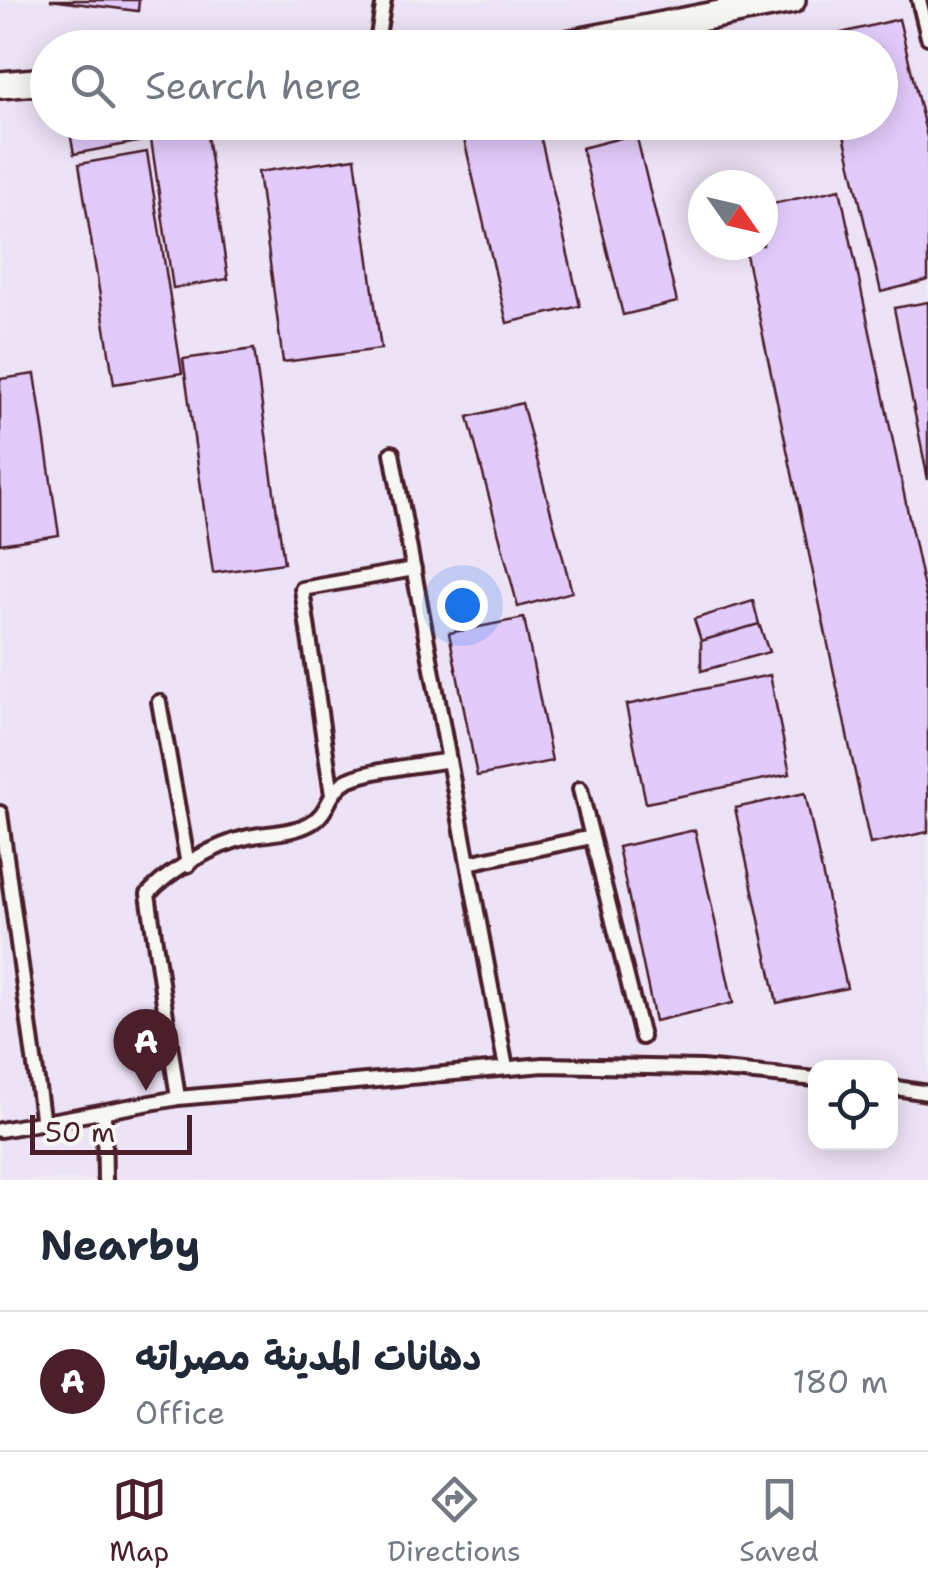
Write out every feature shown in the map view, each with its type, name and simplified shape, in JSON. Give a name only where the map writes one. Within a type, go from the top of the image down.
[{"type":"street","points":[[638,30],[792,0]]},
{"type":"street","points":[[0,85],[30,82]]},
{"type":"lane","points":[[379,30],[384,0]]},
{"type":"lane","points":[[919,0],[928,37]]},
{"type":"lane","points":[[392,452],[506,1068]]},
{"type":"lane","points":[[332,797],[302,588],[414,570]]},
{"type":"lane","points":[[158,702],[188,864]]},
{"type":"lane","points":[[178,1098],[148,894],[160,881],[188,864],[242,838],[306,826],[322,816],[338,786],[353,778],[449,760]]},
{"type":"lane","points":[[580,789],[642,1037]]},
{"type":"lane","points":[[0,814],[43,1124]]},
{"type":"lane","points":[[468,863],[592,837]]},
{"type":"lane","points":[[0,1130],[178,1098],[544,1064],[701,1068],[808,1078]]},
{"type":"lane","points":[[898,1088],[928,1093]]},
{"type":"lane","points":[[104,1112],[105,1180]]},
{"type":"shaded area","points":[[0,0],[928,0],[928,1180],[0,1180]]},
{"type":"building","points":[[50,0],[139,0],[138,11]]},
{"type":"building","points":[[899,19],[928,141],[928,280],[881,292],[845,140],[898,140],[898,30],[854,30]]},
{"type":"building","points":[[71,140],[142,141],[74,154]]},
{"type":"building","points":[[151,140],[208,140],[228,279],[173,288]]},
{"type":"building","points":[[464,140],[541,140],[580,306],[507,323]]},
{"type":"building","points":[[613,140],[637,140],[677,302],[623,315],[582,148]]},
{"type":"building","points":[[147,152],[182,373],[114,384],[79,164]]},
{"type":"building","points":[[355,158],[381,349],[283,362],[258,172]]},
{"type":"building","points":[[840,189],[928,608],[928,832],[870,844],[747,260],[778,260],[778,203]]},
{"type":"building","points":[[928,302],[928,480],[894,308]]},
{"type":"building","points":[[254,349],[284,563],[213,573],[183,359]]},
{"type":"building","points":[[35,374],[59,535],[0,544],[0,379]]},
{"type":"building","points":[[522,403],[572,592],[518,607],[468,417]]},
{"type":"building","points":[[753,601],[759,624],[701,641],[694,619]]},
{"type":"building","points":[[524,618],[552,761],[477,776],[449,633]]},
{"type":"building","points":[[759,624],[769,652],[701,671],[701,641]]},
{"type":"building","points":[[770,675],[790,774],[646,803],[626,705]]},
{"type":"building","points":[[805,793],[847,988],[777,1003],[735,808]]},
{"type":"building","points":[[695,830],[733,1003],[655,1021],[618,847]]},
{"type":"place","name":"دهانات المدينة مصراته","points":[[146,1091]]}]
